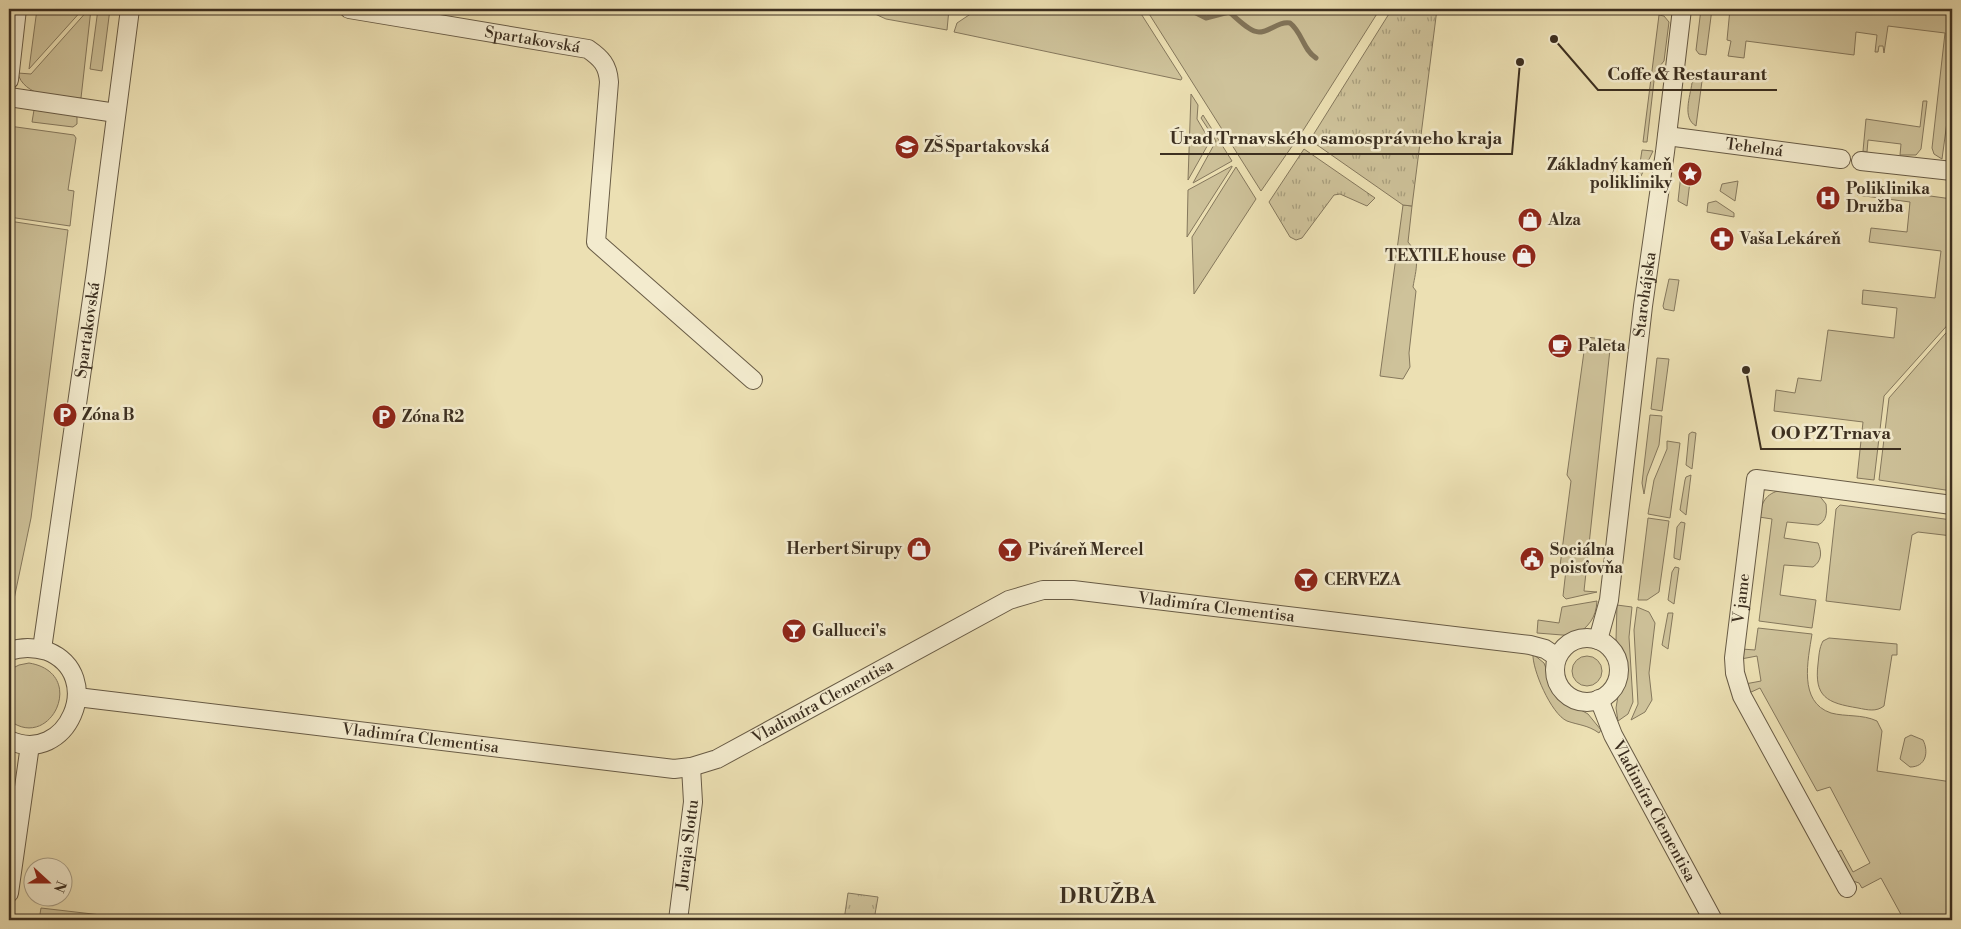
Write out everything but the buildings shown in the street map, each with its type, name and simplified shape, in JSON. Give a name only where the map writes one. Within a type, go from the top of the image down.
[{"type":"street","points":[[9,80],[18,9]]},
{"type":"street","name":"Spartakovská","points":[[42,649],[130,9]]},
{"type":"street","name":"Spartakovská","points":[[350,9],[588,49],[596,55],[606,65],[609,82],[600,170],[596,242],[753,380]]},
{"type":"street","name":"Starohájska","points":[[1598,640],[1609,600],[1643,306],[1667,136],[1682,9]]},
{"type":"street","points":[[9,97],[116,113]]},
{"type":"street","name":"Tehelná","points":[[1667,136],[1841,159]]},
{"type":"street","points":[[1861,161],[1952,171]]},
{"type":"street","name":"V jame","points":[[1847,888],[1742,696],[1735,673],[1734,658],[1756,479],[1952,504]]},
{"type":"street","name":"Vladimíra Clementisa","points":[[77,697],[674,769],[691,767],[717,758],[1009,600],[1043,590],[1073,590],[1530,645],[1545,649],[1557,657]]},
{"type":"street","points":[[1587,638],[1598,640],[1613,651],[1619,669],[1614,687],[1599,699],[1588,702],[1576,700],[1562,690],[1555,674],[1557,657],[1564,647],[1574,640],[1587,638]]},
{"type":"street","points":[[9,651],[25,648],[42,649],[56,655],[71,671],[76,683],[77,697],[69,722],[60,733],[40,743],[30,745],[9,740]]},
{"type":"street","name":"Vladimíra Clementisa","points":[[1599,699],[1613,736],[1713,920]]},
{"type":"street","points":[[9,892],[30,745]]},
{"type":"street","name":"Juraja Slottu","points":[[678,920],[693,802],[691,767]]},
{"type":"green space","points":[[37,9],[83,9],[29,69]]},
{"type":"green space","points":[[91,9],[81,98],[53,98],[34,92],[27,87],[21,81],[18,73],[31,74]]},
{"type":"green space","points":[[98,9],[110,9],[102,71],[90,69]]},
{"type":"green space","points":[[864,9],[949,9],[947,30],[886,19]]},
{"type":"green space","points":[[978,9],[1138,9],[1182,78],[1181,80],[954,32],[957,23]]},
{"type":"green space","points":[[1146,9],[1380,9],[1304,129],[1261,191]]},
{"type":"green space","points":[[1392,9],[1437,9],[1412,206],[1403,205],[1310,140]]},
{"type":"green space","points":[[1701,9],[1712,9],[1706,55],[1699,54],[1696,50]]},
{"type":"green space","points":[[1730,9],[1952,9],[1952,85],[1942,159],[1934,154],[1932,148],[1945,33],[1888,26],[1884,53],[1883,46],[1879,46],[1878,52],[1875,52],[1877,35],[1856,32],[1854,55],[1746,41],[1744,58],[1728,56],[1731,41],[1727,40]]},
{"type":"green space","points":[[1659,15],[1664,16],[1669,22],[1664,61],[1655,72],[1647,142],[1643,142]]},
{"type":"green space","points":[[1695,80],[1702,81],[1696,126],[1689,118],[1688,113],[1692,83]]},
{"type":"green space","points":[[1191,94],[1198,105],[1197,119],[1210,141],[1188,180]]},
{"type":"green space","points":[[1923,101],[1927,101],[1921,149],[1916,155],[1900,155],[1901,144],[1868,140],[1867,152],[1863,151],[1866,119],[1920,127]]},
{"type":"green space","points":[[34,110],[74,115],[77,117],[77,124],[73,127],[32,122]]},
{"type":"green space","points":[[1203,115],[1232,161],[1193,183],[1216,141],[1201,118]]},
{"type":"green space","points":[[9,126],[74,135],[76,138],[68,190],[74,191],[70,226],[9,217]]},
{"type":"green space","points":[[1304,149],[1375,198],[1367,206],[1340,194],[1334,195],[1302,238],[1296,240],[1290,237],[1269,202]]},
{"type":"green space","points":[[1642,150],[1653,151],[1641,176],[1638,176]]},
{"type":"green space","points":[[1682,165],[1692,165],[1687,206],[1678,201]]},
{"type":"green space","points":[[1232,167],[1187,237],[1188,190]]},
{"type":"green space","points":[[1236,167],[1256,199],[1194,294],[1192,237]]},
{"type":"green space","points":[[1738,181],[1735,201],[1720,191],[1722,184]]},
{"type":"green space","points":[[1858,186],[1952,199],[1952,320],[1884,396],[1874,480],[1857,478],[1863,422],[1774,411],[1776,390],[1795,393],[1798,378],[1821,381],[1828,330],[1894,338],[1897,308],[1862,304],[1863,290],[1935,298],[1941,251],[1869,242],[1871,228],[1907,232],[1910,202],[1857,195]]},
{"type":"green space","points":[[1716,201],[1734,213],[1734,217],[1707,212],[1708,203]]},
{"type":"green space","points":[[1403,205],[1412,206],[1408,242],[1416,258],[1413,287],[1416,291],[1409,353],[1410,367],[1403,379],[1380,376]]},
{"type":"green space","points":[[9,221],[68,230],[31,518],[9,623]]},
{"type":"green space","points":[[1669,279],[1679,280],[1674,311],[1664,309],[1663,306]]},
{"type":"green space","points":[[1952,326],[1952,386],[1949,408],[1952,409],[1952,491],[1879,480],[1889,398]]},
{"type":"green space","points":[[1586,337],[1611,340],[1584,591],[1597,592],[1566,599],[1563,596],[1566,570],[1560,566],[1571,481],[1567,475]]},
{"type":"green space","points":[[1657,358],[1669,359],[1662,411],[1651,409]]},
{"type":"green space","points":[[1650,415],[1662,416],[1659,445],[1647,476],[1644,494],[1642,483]]},
{"type":"green space","points":[[1692,432],[1696,433],[1692,469],[1686,465],[1689,434]]},
{"type":"green space","points":[[1667,441],[1680,443],[1670,518],[1648,514],[1654,480],[1667,449]]},
{"type":"green space","points":[[1691,475],[1686,515],[1680,510],[1685,480],[1686,477]]},
{"type":"green space","points":[[1781,490],[1818,494],[1826,504],[1826,516],[1821,523],[1818,525],[1787,522],[1784,538],[1818,543],[1819,546],[1820,559],[1813,567],[1784,565],[1780,595],[1816,600],[1812,628],[1759,621],[1772,519],[1759,517],[1765,499]]},
{"type":"green space","points":[[1840,505],[1952,520],[1952,536],[1918,532],[1912,535],[1900,610],[1826,601],[1836,509]]},
{"type":"green space","points":[[1648,518],[1669,521],[1659,592],[1647,600],[1638,600]]},
{"type":"green space","points":[[1681,522],[1685,523],[1680,560],[1674,558],[1674,555],[1677,527]]},
{"type":"green space","points":[[1675,567],[1679,568],[1674,604],[1668,600],[1672,572]]},
{"type":"green space","points":[[1597,601],[1591,621],[1575,636],[1537,633],[1538,620],[1559,623],[1562,607]]},
{"type":"green space","points":[[1617,605],[1632,607],[1629,637],[1633,702],[1628,714],[1618,721],[1616,708],[1618,696],[1626,674],[1625,662],[1616,640]]},
{"type":"green space","points":[[1637,607],[1649,612],[1655,623],[1649,673],[1652,700],[1645,712],[1631,720],[1638,704],[1634,630]]},
{"type":"green space","points":[[1668,613],[1673,613],[1668,649],[1662,645]]},
{"type":"green space","points":[[1758,628],[1812,634],[1808,668],[1809,690],[1821,708],[1831,713],[1866,717],[1877,721],[1882,731],[1877,771],[1952,782],[1952,920],[1904,920],[1881,878],[1862,888],[1859,883],[1850,880],[1836,853],[1841,850],[1853,872],[1870,863],[1830,787],[1817,791],[1760,688],[1749,693],[1745,684],[1761,681],[1757,656],[1741,659],[1742,649],[1755,650]]},
{"type":"green space","points":[[1829,638],[1897,644],[1897,655],[1892,655],[1884,706],[1875,710],[1847,706],[1831,701],[1825,696],[1818,684],[1817,675],[1819,652],[1823,641]]},
{"type":"green space","points":[[1533,654],[1544,663],[1555,691],[1563,700],[1588,714],[1601,730],[1599,733],[1567,721],[1555,710],[1539,680]]},
{"type":"green space","points":[[1587,656],[1598,660],[1602,671],[1598,682],[1587,686],[1576,682],[1572,671],[1576,660]]},
{"type":"green space","points":[[29,663],[47,670],[57,681],[60,694],[57,708],[49,719],[38,726],[24,727],[9,720],[9,670]]},
{"type":"green space","points":[[1911,735],[1923,740],[1926,754],[1923,762],[1910,767],[1900,759],[1905,738]]},
{"type":"green space","points":[[848,893],[878,897],[874,920],[844,920]]},
{"type":"green space","points":[[41,908],[144,920],[39,920]]},
{"type":"waterway","points":[[1098,9],[1119,12],[1133,10]]},
{"type":"waterway","points":[[1188,9],[1206,18],[1229,12],[1247,27],[1259,32],[1290,23],[1308,50],[1316,58]]},
{"type":"place","name":"Coffe & Restaurant","points":[[1554,39]]},
{"type":"place","name":"Úrad Trnavského samosprávneho kraja","points":[[1520,62]]},
{"type":"place","name":"ZŠ Spartakovská","points":[[907,147]]},
{"type":"place","name":"Základný kameň polikliniky","points":[[1690,174]]},
{"type":"place","name":"Poliklinika Družba","points":[[1828,198]]},
{"type":"place","name":"Alza","points":[[1530,220]]},
{"type":"place","name":"Vaša Lekáreň","points":[[1722,239]]},
{"type":"place","name":"TEXTILE house","points":[[1524,256]]},
{"type":"place","name":"Paleta","points":[[1560,346]]},
{"type":"place","name":"OO PZ Trnava","points":[[1746,370]]},
{"type":"place","name":"Zóna B","points":[[65,415]]},
{"type":"place","name":"Zóna R2","points":[[384,417]]},
{"type":"place","name":"Herbert Sirupy","points":[[919,549]]},
{"type":"place","name":"Piváreň Mercel","points":[[1010,550]]},
{"type":"place","name":"Sociálna poisťovňa","points":[[1532,559]]},
{"type":"place","name":"CERVEZA","points":[[1306,580]]},
{"type":"place","name":"Gallucci's","points":[[794,631]]},
{"type":"district","name":"DRUŽBA","points":[[1108,897]]}]
